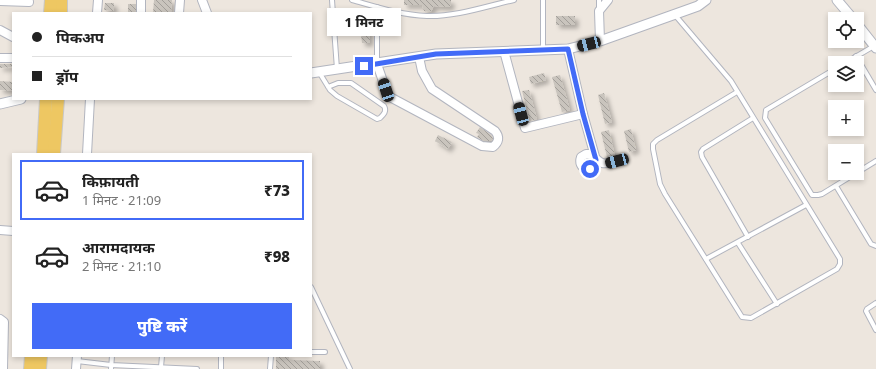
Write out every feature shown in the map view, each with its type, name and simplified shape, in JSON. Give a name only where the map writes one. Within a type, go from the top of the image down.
[{"type":"main road","points":[[50,0],[50,12]]},
{"type":"main road","points":[[61,0],[61,12]]},
{"type":"main road","points":[[43,153],[46,100]]},
{"type":"main road","points":[[54,153],[58,100]]},
{"type":"main road","points":[[30,369],[31,357]]},
{"type":"main road","points":[[40,369],[41,357]]},
{"type":"street","points":[[97,12],[98,0]]},
{"type":"street","points":[[140,12],[141,0]]},
{"type":"street","points":[[179,12],[180,0]]},
{"type":"street","points":[[202,0],[207,12]]},
{"type":"street","points":[[600,41],[599,11],[608,0]]},
{"type":"street","points":[[315,72],[377,64],[436,54],[568,49],[600,41],[675,14],[706,0]]},
{"type":"street","points":[[837,0],[847,12]]},
{"type":"street","points":[[0,1],[29,2]]},
{"type":"street","points":[[0,30],[12,36]]},
{"type":"street","points":[[864,31],[874,42]]},
{"type":"street","points":[[568,49],[583,114],[596,160],[602,163],[617,161]]},
{"type":"street","points":[[504,51],[525,128],[583,114]]},
{"type":"street","points":[[377,64],[390,97],[482,146],[493,147],[497,144],[499,139],[498,134],[495,131],[432,89],[422,72],[419,57]]},
{"type":"street","points":[[0,58],[12,58]]},
{"type":"street","points":[[0,104],[17,100]]},
{"type":"street","points":[[87,153],[90,100]]},
{"type":"street","points":[[0,230],[12,232]]},
{"type":"street","points":[[0,319],[4,322],[3,369]]},
{"type":"lane","points":[[332,0],[337,69]]},
{"type":"lane","points":[[352,0],[400,13],[428,16],[449,15],[514,0]]},
{"type":"lane","points":[[543,0],[543,49]]},
{"type":"lane","points":[[599,0],[599,11]]},
{"type":"lane","points":[[377,7],[377,64]]},
{"type":"lane","points":[[675,14],[728,78],[737,92],[753,118],[806,205],[840,259],[840,264],[837,269],[751,318],[742,317],[665,194],[660,184],[653,149],[653,144],[657,140],[737,92]]},
{"type":"lane","points":[[856,56],[874,42]]},
{"type":"lane","points":[[864,70],[876,90]]},
{"type":"lane","points":[[315,72],[328,87],[337,96],[377,119],[380,118],[385,112],[386,109],[384,106],[351,83],[338,83],[328,87]]},
{"type":"lane","points":[[828,73],[766,110],[765,118],[812,194],[822,194],[876,161]]},
{"type":"lane","points":[[748,237],[702,157],[701,152],[703,149],[753,118]]},
{"type":"lane","points":[[836,186],[871,244],[876,246]]},
{"type":"lane","points":[[706,259],[806,205]]},
{"type":"lane","points":[[738,243],[777,304]]},
{"type":"lane","points":[[312,289],[350,369]]},
{"type":"lane","points":[[876,303],[867,309],[866,312],[876,330]]},
{"type":"lane","points":[[312,352],[325,352]]},
{"type":"lane","points":[[111,367],[112,357]]},
{"type":"lane","points":[[161,367],[162,357]]},
{"type":"lane","points":[[221,357],[221,369]]},
{"type":"lane","points":[[270,369],[271,357]]},
{"type":"lane","points":[[77,362],[111,367],[197,369]]},
{"type":"building","points":[[154,0],[172,0],[171,12],[153,12]]},
{"type":"building","points":[[404,0],[451,0],[451,5],[449,7],[434,6],[431,12],[424,11],[422,5],[404,5]]},
{"type":"building","points":[[105,3],[114,3],[114,11],[104,10]]},
{"type":"building","points":[[128,4],[136,4],[136,12],[128,12]]},
{"type":"building","points":[[556,16],[575,16],[575,25],[556,25]]},
{"type":"building","points":[[363,20],[369,20],[370,43],[362,43],[361,34],[363,34]]},
{"type":"building","points":[[0,64],[12,64],[12,67],[0,68]]},
{"type":"building","points":[[544,73],[546,80],[531,84],[529,77]]},
{"type":"building","points":[[560,75],[570,110],[562,112],[552,77]]},
{"type":"building","points":[[0,81],[12,82],[12,91],[0,90]]},
{"type":"building","points":[[529,90],[537,119],[530,121],[522,91]]},
{"type":"building","points":[[604,93],[612,122],[605,124],[598,95]]},
{"type":"building","points":[[480,127],[491,135],[493,138],[491,141],[484,141],[477,137],[479,134],[476,133]]},
{"type":"building","points":[[631,129],[636,150],[629,152],[624,131]]},
{"type":"building","points":[[609,130],[615,156],[607,157],[601,132]]},
{"type":"building","points":[[438,135],[452,142],[448,149],[435,141]]},
{"type":"building","points":[[276,357],[289,357],[289,360],[320,361],[320,369],[276,369]]},
{"type":"route","points":[[364,66],[436,54],[568,49],[583,114],[596,160],[594,166],[590,169]]}]
